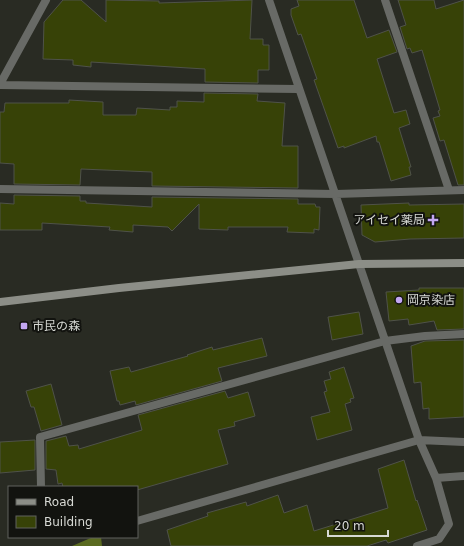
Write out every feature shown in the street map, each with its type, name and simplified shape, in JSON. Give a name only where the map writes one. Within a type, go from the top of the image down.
[{"type":"street","points":[[46,0],[0,84],[298,89]]},
{"type":"street","points":[[269,0],[298,89],[336,194],[419,440],[436,478],[448,524],[439,539],[417,546]]},
{"type":"street","points":[[385,0],[449,190]]},
{"type":"street","points":[[0,189],[336,194],[464,190]]},
{"type":"street","points":[[0,302],[119,288],[359,264],[464,263]]},
{"type":"street","points":[[41,486],[40,437],[385,341],[425,336],[464,334]]},
{"type":"street","points":[[138,521],[419,440],[464,442]]},
{"type":"street","points":[[436,478],[464,476]]},
{"type":"green space","points":[[91,538],[101,538],[102,546],[72,546]]},
{"type":"building","points":[[63,0],[81,0],[106,22],[106,0],[159,1],[159,3],[252,0],[250,39],[263,39],[263,45],[269,45],[269,70],[258,70],[258,83],[205,82],[205,69],[91,62],[91,67],[73,65],[73,60],[43,59],[44,22]]},
{"type":"building","points":[[297,0],[354,0],[367,38],[389,30],[397,52],[377,59],[394,113],[406,110],[410,124],[399,128],[411,167],[409,167],[411,175],[391,181],[376,136],[344,148],[344,146],[338,148],[314,80],[317,79],[301,34],[298,35],[291,15],[291,9],[299,6]]},
{"type":"building","points":[[398,0],[434,0],[436,9],[464,0],[464,185],[458,185],[444,140],[440,141],[433,118],[440,116],[438,111],[440,110],[422,50],[412,53],[410,48],[407,49],[400,27],[406,25]]},
{"type":"building","points":[[204,93],[258,94],[257,101],[285,103],[282,146],[298,146],[298,188],[152,186],[152,172],[81,169],[80,185],[14,184],[14,164],[0,163],[0,112],[4,112],[5,103],[69,103],[69,100],[103,102],[103,115],[136,115],[137,108],[170,110],[170,107],[177,107],[177,101],[204,102]]},
{"type":"building","points":[[14,195],[80,196],[80,201],[86,201],[86,203],[152,207],[152,197],[298,199],[298,204],[315,204],[316,207],[320,207],[319,230],[314,229],[314,233],[287,232],[288,227],[228,227],[228,230],[199,229],[199,204],[172,231],[168,227],[133,225],[133,232],[109,230],[110,227],[42,223],[42,230],[0,230],[0,203],[14,204]]},
{"type":"building","points":[[409,203],[409,205],[464,204],[464,238],[410,239],[375,242],[362,235],[361,205]]},
{"type":"building","points":[[419,288],[464,288],[464,329],[437,330],[434,321],[409,325],[408,319],[389,321],[386,292],[419,290]]},
{"type":"building","points":[[359,312],[363,334],[332,340],[328,317]]},
{"type":"building","points":[[262,338],[267,356],[218,368],[222,381],[136,405],[135,401],[120,405],[119,401],[117,401],[110,371],[129,367],[131,372],[188,356],[187,355],[212,347],[213,350]]},
{"type":"building","points":[[464,340],[464,417],[429,419],[429,408],[423,409],[421,382],[414,383],[411,346],[425,341]]},
{"type":"building","points":[[344,367],[354,398],[350,399],[351,402],[345,404],[352,430],[317,440],[311,417],[330,412],[324,392],[327,391],[324,381],[331,379],[329,372]]},
{"type":"building","points":[[51,384],[62,425],[41,431],[34,407],[31,407],[26,391]]},
{"type":"building","points":[[225,391],[228,398],[248,392],[255,416],[234,422],[235,426],[218,430],[228,464],[138,490],[138,486],[63,486],[62,483],[58,484],[56,470],[46,469],[46,441],[66,436],[69,446],[78,445],[79,449],[142,430],[138,415]]},
{"type":"building","points":[[35,440],[35,470],[0,473],[0,442]]},
{"type":"building","points":[[404,460],[416,501],[417,500],[427,530],[388,543],[386,540],[367,546],[171,546],[167,530],[208,516],[207,513],[246,502],[247,506],[278,495],[284,513],[307,505],[314,531],[388,508],[378,469]]},
{"type":"place","name":"アイセイ薬局","points":[[433,220]]},
{"type":"place","name":"岡京染店","points":[[399,300]]},
{"type":"place","name":"市民の森","points":[[24,326]]}]
